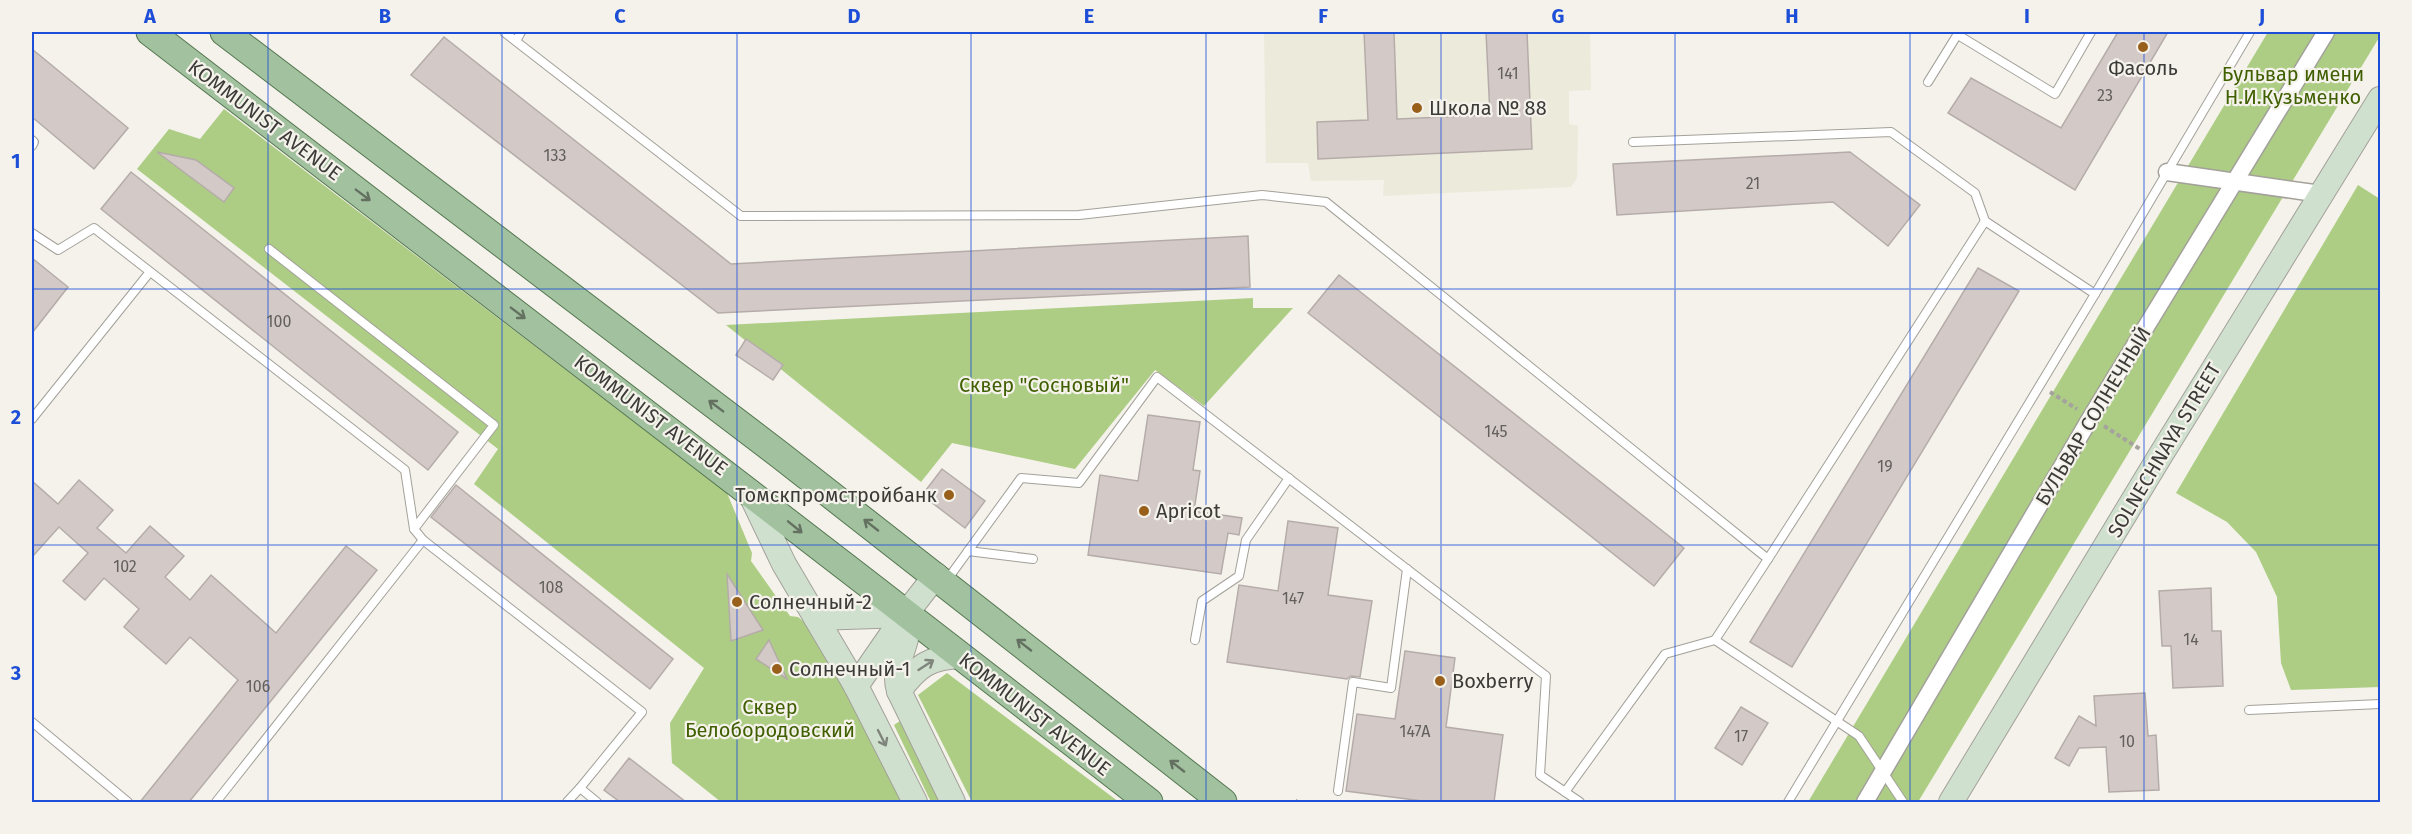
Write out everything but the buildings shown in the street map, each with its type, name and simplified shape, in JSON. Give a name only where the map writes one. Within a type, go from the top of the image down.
[{"type":"main road","name":"KOMMUNIST AVENUE","points":[[150,32],[749,491],[905,615],[1149,802]]},
{"type":"main road","points":[[225,32],[940,579],[1221,802]]},
{"type":"street","name":"БУЛЬВАР СОЛНЕЧНЫЙ","points":[[1865,802],[1884,774],[2091,417],[2326,32]]},
{"type":"street","name":"SOLNECHNAYA STREET","points":[[1951,802],[2380,99]]},
{"type":"street","points":[[2167,172],[2321,194]]},
{"type":"street","points":[[749,491],[784,564],[856,686],[915,802]]},
{"type":"street","points":[[856,686],[905,615],[940,579]]},
{"type":"street","points":[[816,618],[905,615]]},
{"type":"street","points":[[905,615],[907,637],[901,651],[895,679],[953,802]]},
{"type":"street","points":[[899,691],[909,676],[939,657],[961,656]]},
{"type":"lane","points":[[504,32],[741,216],[1079,215],[1262,195],[1326,202],[1768,559]]},
{"type":"lane","points":[[516,41],[521,32]]},
{"type":"lane","points":[[1928,82],[1959,33],[2055,94],[2091,32]]},
{"type":"lane","points":[[1788,802],[2040,386],[2250,32]]},
{"type":"lane","points":[[1632,142],[1890,132],[1975,193],[1985,221],[2095,294]]},
{"type":"lane","points":[[32,140],[34,142],[32,146]]},
{"type":"lane","points":[[1565,792],[1665,654],[1714,640],[1985,221]]},
{"type":"lane","points":[[32,232],[58,250],[94,228],[405,470],[414,529],[423,540],[642,712],[567,802]]},
{"type":"lane","points":[[269,249],[494,426],[414,529]]},
{"type":"lane","points":[[32,418],[149,273]]},
{"type":"lane","points":[[940,579],[968,551],[1021,478],[1079,483],[1157,377],[1546,675],[1540,775],[1580,802]]},
{"type":"lane","points":[[1195,640],[1202,601],[1239,576],[1246,540],[1289,478]]},
{"type":"lane","points":[[216,802],[423,540]]},
{"type":"lane","points":[[968,551],[1033,559]]},
{"type":"lane","points":[[1338,791],[1353,682],[1391,688],[1407,569]]},
{"type":"lane","points":[[1714,640],[1859,736],[1903,802]]},
{"type":"lane","points":[[2249,710],[2380,704]]},
{"type":"lane","points":[[32,722],[128,802]]},
{"type":"lane","points":[[579,788],[597,802]]},
{"type":"path","points":[[2040,386],[2157,461]]},
{"type":"shaded area","name":"Школа № 88","points":[[1264,32],[1590,32],[1591,90],[1569,91],[1569,124],[1578,126],[1577,178],[1571,187],[1383,196],[1384,180],[1311,181],[1308,163],[1266,163]]},
{"type":"green space","name":"Бульвар имени Н.И.Кузьменко","points":[[2268,32],[2380,32],[2380,36],[1918,802],[1808,802]]},
{"type":"green space","name":"Сквер Белобородовский","points":[[224,109],[727,493],[752,553],[751,561],[790,616],[798,617],[818,633],[906,802],[721,802],[672,763],[670,723],[704,668],[474,484],[498,449],[137,169],[169,129],[200,139]]},
{"type":"green space","points":[[2358,185],[2380,199],[2380,687],[2291,690],[2281,663],[2277,597],[2256,552],[2227,522],[2176,493]]},
{"type":"green space","name":"Сквер \"Сосновый\"","points":[[1253,298],[1253,308],[1293,308],[1204,406],[1155,370],[1075,469],[952,443],[921,482],[726,325]]},
{"type":"green space","points":[[947,673],[1119,802],[972,802],[918,695]]},
{"type":"green space","points":[[900,721],[940,802],[931,802],[894,725]]},
{"type":"place","name":"Фасоль","points":[[2143,47]]},
{"type":"place","name":"Школа № 88","points":[[1417,108]]},
{"type":"place","name":"Томскпромстройбанк","points":[[949,495]]},
{"type":"place","name":"Apricot","points":[[1144,511]]},
{"type":"place","name":"Солнечный-2","points":[[737,602]]},
{"type":"place","name":"Солнечный-1","points":[[777,669]]},
{"type":"place","name":"Boxberry","points":[[1440,681]]}]
